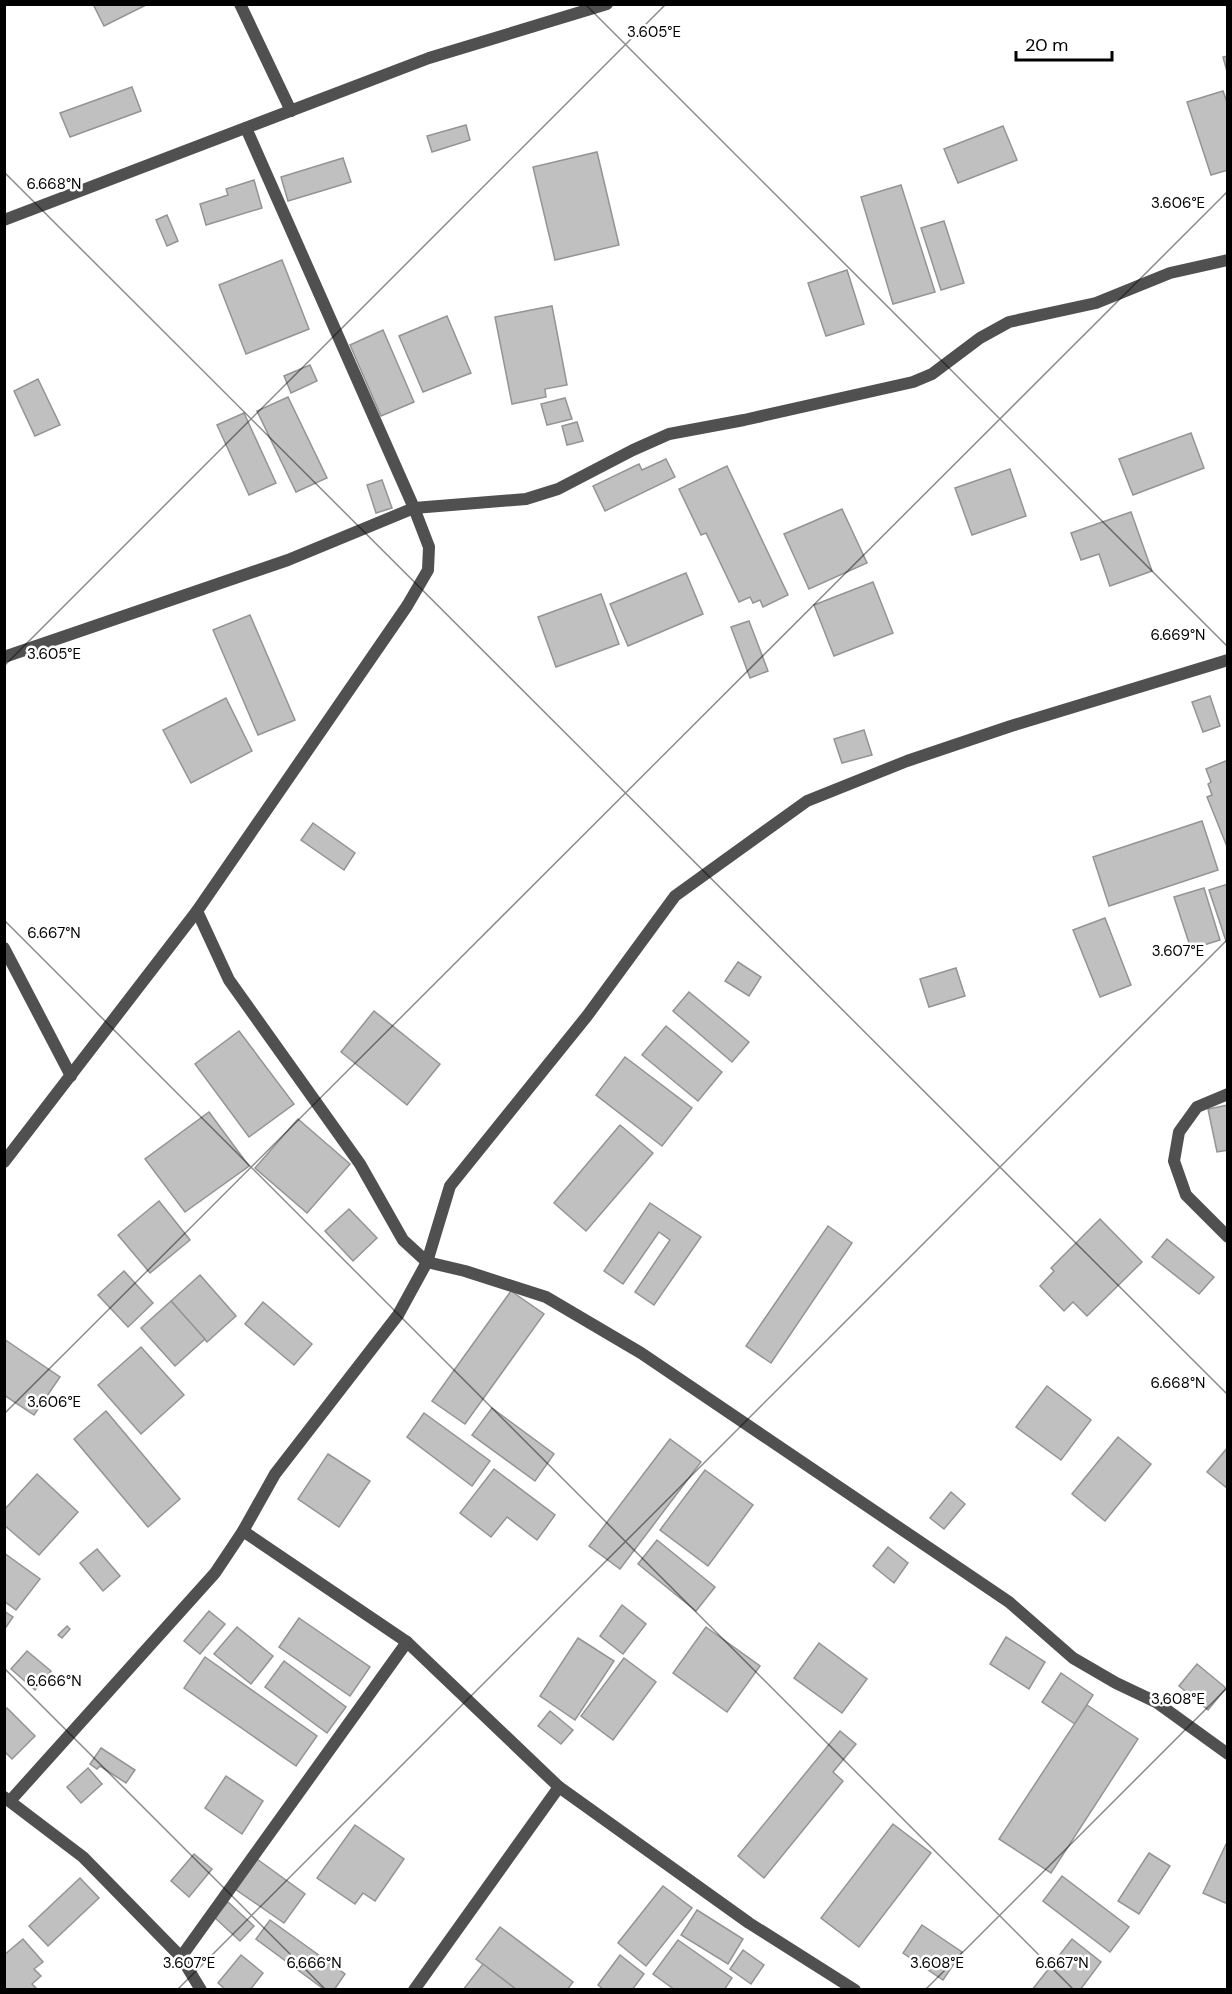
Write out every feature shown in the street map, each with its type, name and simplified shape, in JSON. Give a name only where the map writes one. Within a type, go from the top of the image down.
[{"type":"street","points":[[240,4],[291,111]]},
{"type":"street","points":[[4,220],[429,58],[607,4]]},
{"type":"street","points":[[4,1162],[197,911],[407,606],[428,570],[429,547],[414,508],[246,128]]},
{"type":"street","points":[[4,657],[288,560],[414,508],[526,499],[558,489],[669,434],[744,420],[913,381],[932,374],[980,338],[1009,322],[1096,303],[1170,273],[1227,260]]},
{"type":"street","points":[[201,1989],[181,1957],[83,1857],[7,1799],[215,1573],[243,1531],[274,1474],[398,1316],[427,1262],[450,1186],[587,1016],[675,896],[807,801],[928,754],[1011,726],[1227,660]]},
{"type":"street","points":[[197,911],[229,980],[360,1164],[403,1240],[427,1262],[465,1271],[546,1297],[641,1353],[1009,1602],[1073,1658],[1116,1683],[1156,1702],[1227,1754]]},
{"type":"street","points":[[4,948],[71,1076]]},
{"type":"street","points":[[1227,1094],[1197,1107],[1179,1132],[1174,1161],[1186,1195],[1227,1237]]},
{"type":"street","points":[[243,1531],[406,1642],[560,1787],[750,1923],[855,1989]]},
{"type":"street","points":[[181,1957],[406,1642]]},
{"type":"street","points":[[414,1989],[560,1787]]},
{"type":"building","points":[[93,4],[148,4],[104,26]]},
{"type":"building","points":[[1228,56],[1228,75],[1223,57]]},
{"type":"building","points":[[132,87],[141,111],[70,137],[60,113]]},
{"type":"building","points":[[1223,91],[1228,105],[1228,170],[1211,175],[1187,102]]},
{"type":"building","points":[[466,125],[470,140],[432,152],[427,136]]},
{"type":"building","points":[[1003,126],[1017,160],[958,183],[944,149]]},
{"type":"building","points":[[597,152],[619,245],[555,260],[533,167]]},
{"type":"building","points":[[343,158],[351,182],[288,201],[281,177]]},
{"type":"building","points":[[254,180],[262,208],[206,225],[200,204],[228,195],[226,189]]},
{"type":"building","points":[[901,185],[935,292],[893,304],[861,197]]},
{"type":"building","points":[[167,215],[178,241],[167,246],[156,220]]},
{"type":"building","points":[[944,221],[964,283],[941,290],[921,228]]},
{"type":"building","points":[[282,260],[309,329],[246,354],[219,285]]},
{"type":"building","points":[[847,270],[864,324],[826,336],[808,283]]},
{"type":"building","points":[[552,306],[567,385],[545,389],[546,397],[512,404],[495,317]]},
{"type":"building","points":[[447,316],[471,373],[423,392],[399,336]]},
{"type":"building","points":[[383,330],[414,402],[381,416],[350,345]]},
{"type":"building","points":[[310,365],[317,381],[291,393],[284,376]]},
{"type":"building","points":[[38,379],[60,425],[35,436],[14,391]]},
{"type":"building","points":[[288,397],[327,478],[296,492],[257,411]]},
{"type":"building","points":[[565,398],[572,419],[547,425],[541,404]]},
{"type":"building","points":[[244,413],[276,483],[249,495],[217,425]]},
{"type":"building","points":[[577,422],[583,441],[567,445],[562,426]]},
{"type":"building","points":[[1191,433],[1204,468],[1133,495],[1119,459]]},
{"type":"building","points":[[666,459],[675,477],[605,511],[593,486],[639,464],[642,470]]},
{"type":"building","points":[[727,466],[788,595],[763,607],[760,600],[753,603],[750,597],[739,602],[706,533],[701,535],[679,489]]},
{"type":"building","points":[[1010,469],[1026,516],[972,535],[955,488]]},
{"type":"building","points":[[382,480],[392,508],[376,513],[367,485]]},
{"type":"building","points":[[842,509],[867,563],[809,589],[784,534]]},
{"type":"building","points":[[1131,512],[1152,571],[1110,586],[1099,554],[1081,560],[1071,533]]},
{"type":"building","points":[[686,573],[703,614],[628,646],[610,604]]},
{"type":"building","points":[[873,582],[893,633],[834,656],[814,605]]},
{"type":"building","points":[[601,594],[619,644],[556,667],[538,617]]},
{"type":"building","points":[[250,615],[295,720],[258,735],[213,630]]},
{"type":"building","points":[[749,621],[768,671],[750,678],[731,627]]},
{"type":"building","points":[[1210,696],[1220,726],[1203,732],[1192,702]]},
{"type":"building","points":[[226,698],[252,751],[191,783],[163,730]]},
{"type":"building","points":[[864,730],[872,755],[842,763],[834,739]]},
{"type":"building","points":[[1228,760],[1228,849],[1207,797],[1212,795],[1208,784],[1211,782],[1206,769]]},
{"type":"building","points":[[1202,821],[1218,870],[1109,906],[1093,857]]},
{"type":"building","points":[[313,823],[355,853],[344,870],[301,840]]},
{"type":"building","points":[[1228,884],[1228,947],[1209,890]]},
{"type":"building","points":[[1204,888],[1220,940],[1191,949],[1174,897]]},
{"type":"building","points":[[1105,918],[1131,985],[1100,997],[1073,930]]},
{"type":"building","points":[[738,962],[761,977],[749,996],[725,981]]},
{"type":"building","points":[[956,968],[965,996],[929,1007],[920,979]]},
{"type":"building","points":[[689,992],[749,1042],[732,1062],[673,1011]]},
{"type":"building","points":[[374,1011],[440,1064],[407,1105],[341,1052]]},
{"type":"building","points":[[666,1026],[722,1072],[698,1101],[642,1055]]},
{"type":"building","points":[[239,1031],[294,1104],[249,1137],[195,1064]]},
{"type":"building","points":[[625,1057],[692,1108],[662,1146],[596,1095]]},
{"type":"building","points":[[1228,1105],[1228,1150],[1217,1152],[1208,1109]]},
{"type":"building","points":[[209,1112],[249,1166],[185,1212],[145,1159]]},
{"type":"building","points":[[298,1119],[350,1164],[307,1213],[255,1168]]},
{"type":"building","points":[[620,1125],[653,1153],[586,1231],[554,1203]]},
{"type":"building","points":[[159,1201],[190,1240],[150,1273],[118,1235]]},
{"type":"building","points":[[650,1203],[701,1237],[654,1305],[635,1292],[670,1240],[659,1232],[623,1284],[604,1271]]},
{"type":"building","points":[[349,1209],[377,1238],[353,1261],[325,1231]]},
{"type":"building","points":[[1100,1219],[1142,1262],[1087,1316],[1073,1302],[1064,1311],[1040,1286],[1054,1271],[1051,1268]]},
{"type":"building","points":[[828,1226],[852,1243],[771,1363],[746,1346]]},
{"type":"building","points":[[1167,1239],[1214,1277],[1199,1294],[1152,1257]]},
{"type":"building","points":[[124,1271],[153,1303],[128,1327],[98,1295]]},
{"type":"building","points":[[200,1275],[236,1316],[207,1342],[171,1301]]},
{"type":"building","points":[[511,1291],[544,1314],[465,1424],[432,1401]]},
{"type":"building","points":[[171,1301],[205,1339],[175,1366],[141,1328]]},
{"type":"building","points":[[263,1302],[312,1344],[294,1365],[245,1324]]},
{"type":"building","points":[[4,1339],[60,1377],[34,1415],[4,1395]]},
{"type":"building","points":[[141,1347],[184,1395],[141,1434],[98,1385]]},
{"type":"building","points":[[1047,1386],[1091,1420],[1061,1460],[1016,1427]]},
{"type":"building","points":[[492,1408],[554,1454],[535,1481],[472,1435]]},
{"type":"building","points":[[106,1411],[180,1499],[148,1527],[74,1439]]},
{"type":"building","points":[[424,1413],[490,1461],[472,1486],[407,1437]]},
{"type":"building","points":[[1118,1437],[1151,1464],[1105,1521],[1072,1494]]},
{"type":"building","points":[[670,1439],[701,1462],[620,1569],[589,1546]]},
{"type":"building","points":[[1228,1447],[1228,1489],[1207,1472]]},
{"type":"building","points":[[328,1454],[370,1481],[339,1527],[298,1499]]},
{"type":"building","points":[[494,1469],[555,1515],[537,1540],[507,1517],[491,1537],[460,1513]]},
{"type":"building","points":[[705,1470],[753,1505],[708,1566],[660,1530]]},
{"type":"building","points":[[37,1474],[78,1512],[39,1555],[4,1525],[4,1510]]},
{"type":"building","points":[[951,1492],[965,1504],[944,1529],[930,1518]]},
{"type":"building","points":[[657,1540],[715,1587],[696,1611],[638,1564]]},
{"type":"building","points":[[888,1547],[908,1563],[894,1583],[873,1566]]},
{"type":"building","points":[[97,1549],[120,1576],[103,1591],[80,1563]]},
{"type":"building","points":[[4,1553],[40,1579],[16,1610],[4,1601]]},
{"type":"building","points":[[622,1605],[646,1624],[623,1654],[600,1636]]},
{"type":"building","points":[[4,1611],[13,1617],[4,1630]]},
{"type":"building","points":[[209,1611],[225,1624],[200,1654],[184,1641]]},
{"type":"building","points":[[299,1618],[370,1667],[350,1696],[279,1647]]},
{"type":"building","points":[[67,1626],[70,1629],[62,1638],[58,1635]]},
{"type":"building","points":[[237,1627],[273,1656],[251,1684],[214,1654]]},
{"type":"building","points":[[706,1627],[760,1666],[727,1712],[673,1673]]},
{"type":"building","points":[[1006,1637],[1045,1662],[1029,1689],[990,1664]]},
{"type":"building","points":[[578,1638],[614,1661],[575,1720],[540,1696]]},
{"type":"building","points":[[819,1643],[867,1679],[842,1713],[794,1678]]},
{"type":"building","points":[[27,1651],[51,1671],[35,1690],[11,1669]]},
{"type":"building","points":[[205,1657],[317,1736],[296,1766],[184,1688]]},
{"type":"building","points":[[624,1658],[656,1682],[613,1740],[581,1716]]},
{"type":"building","points":[[284,1661],[346,1707],[327,1733],[265,1687]]},
{"type":"building","points":[[1197,1664],[1226,1688],[1208,1710],[1179,1686]]},
{"type":"building","points":[[1061,1673],[1093,1695],[1075,1724],[1042,1702]]},
{"type":"building","points":[[1087,1705],[1138,1739],[1051,1873],[999,1839]]},
{"type":"building","points":[[7,1708],[35,1736],[12,1759],[4,1751],[4,1711]]},
{"type":"building","points":[[550,1711],[573,1730],[561,1744],[538,1726]]},
{"type":"building","points":[[840,1731],[856,1744],[833,1772],[843,1781],[764,1878],[738,1856]]},
{"type":"building","points":[[101,1748],[135,1770],[126,1783],[100,1766],[97,1769],[90,1764]]},
{"type":"building","points":[[88,1768],[102,1784],[81,1803],[67,1787]]},
{"type":"building","points":[[226,1776],[263,1801],[242,1834],[205,1808]]},
{"type":"building","points":[[893,1824],[931,1853],[859,1947],[821,1918]]},
{"type":"building","points":[[355,1825],[404,1859],[375,1901],[363,1893],[355,1904],[317,1878]]},
{"type":"building","points":[[1228,1840],[1228,1904],[1203,1893]]},
{"type":"building","points":[[1149,1853],[1170,1866],[1139,1914],[1118,1901]]},
{"type":"building","points":[[194,1854],[212,1869],[189,1897],[171,1881]]},
{"type":"building","points":[[257,1859],[305,1894],[284,1923],[235,1889]]},
{"type":"building","points":[[1062,1876],[1129,1927],[1110,1952],[1043,1901]]},
{"type":"building","points":[[80,1878],[99,1898],[48,1946],[29,1926]]},
{"type":"building","points":[[663,1886],[692,1908],[646,1966],[618,1943]]},
{"type":"building","points":[[228,1902],[254,1926],[240,1941],[214,1917]]},
{"type":"building","points":[[697,1910],[743,1939],[728,1964],[681,1935]]},
{"type":"building","points":[[270,1920],[345,1974],[334,1990],[325,1990],[256,1939]]},
{"type":"building","points":[[922,1925],[962,1952],[943,1980],[903,1953]]},
{"type":"building","points":[[500,1927],[573,1982],[567,1990],[517,1990],[476,1959]]},
{"type":"building","points":[[23,1939],[43,1962],[34,1969],[41,1976],[32,1984],[38,1990],[4,1990],[4,1955]]},
{"type":"building","points":[[1072,1939],[1101,1962],[1080,1990],[1032,1990]]},
{"type":"building","points":[[678,1940],[732,1978],[724,1990],[675,1990],[653,1974]]},
{"type":"building","points":[[743,1950],[764,1965],[751,1984],[730,1969]]},
{"type":"building","points":[[241,1955],[263,1973],[250,1990],[226,1990],[218,1983]]},
{"type":"building","points":[[620,1955],[644,1974],[632,1990],[604,1990],[598,1985]]},
{"type":"building","points":[[483,1964],[517,1990],[463,1990]]}]
